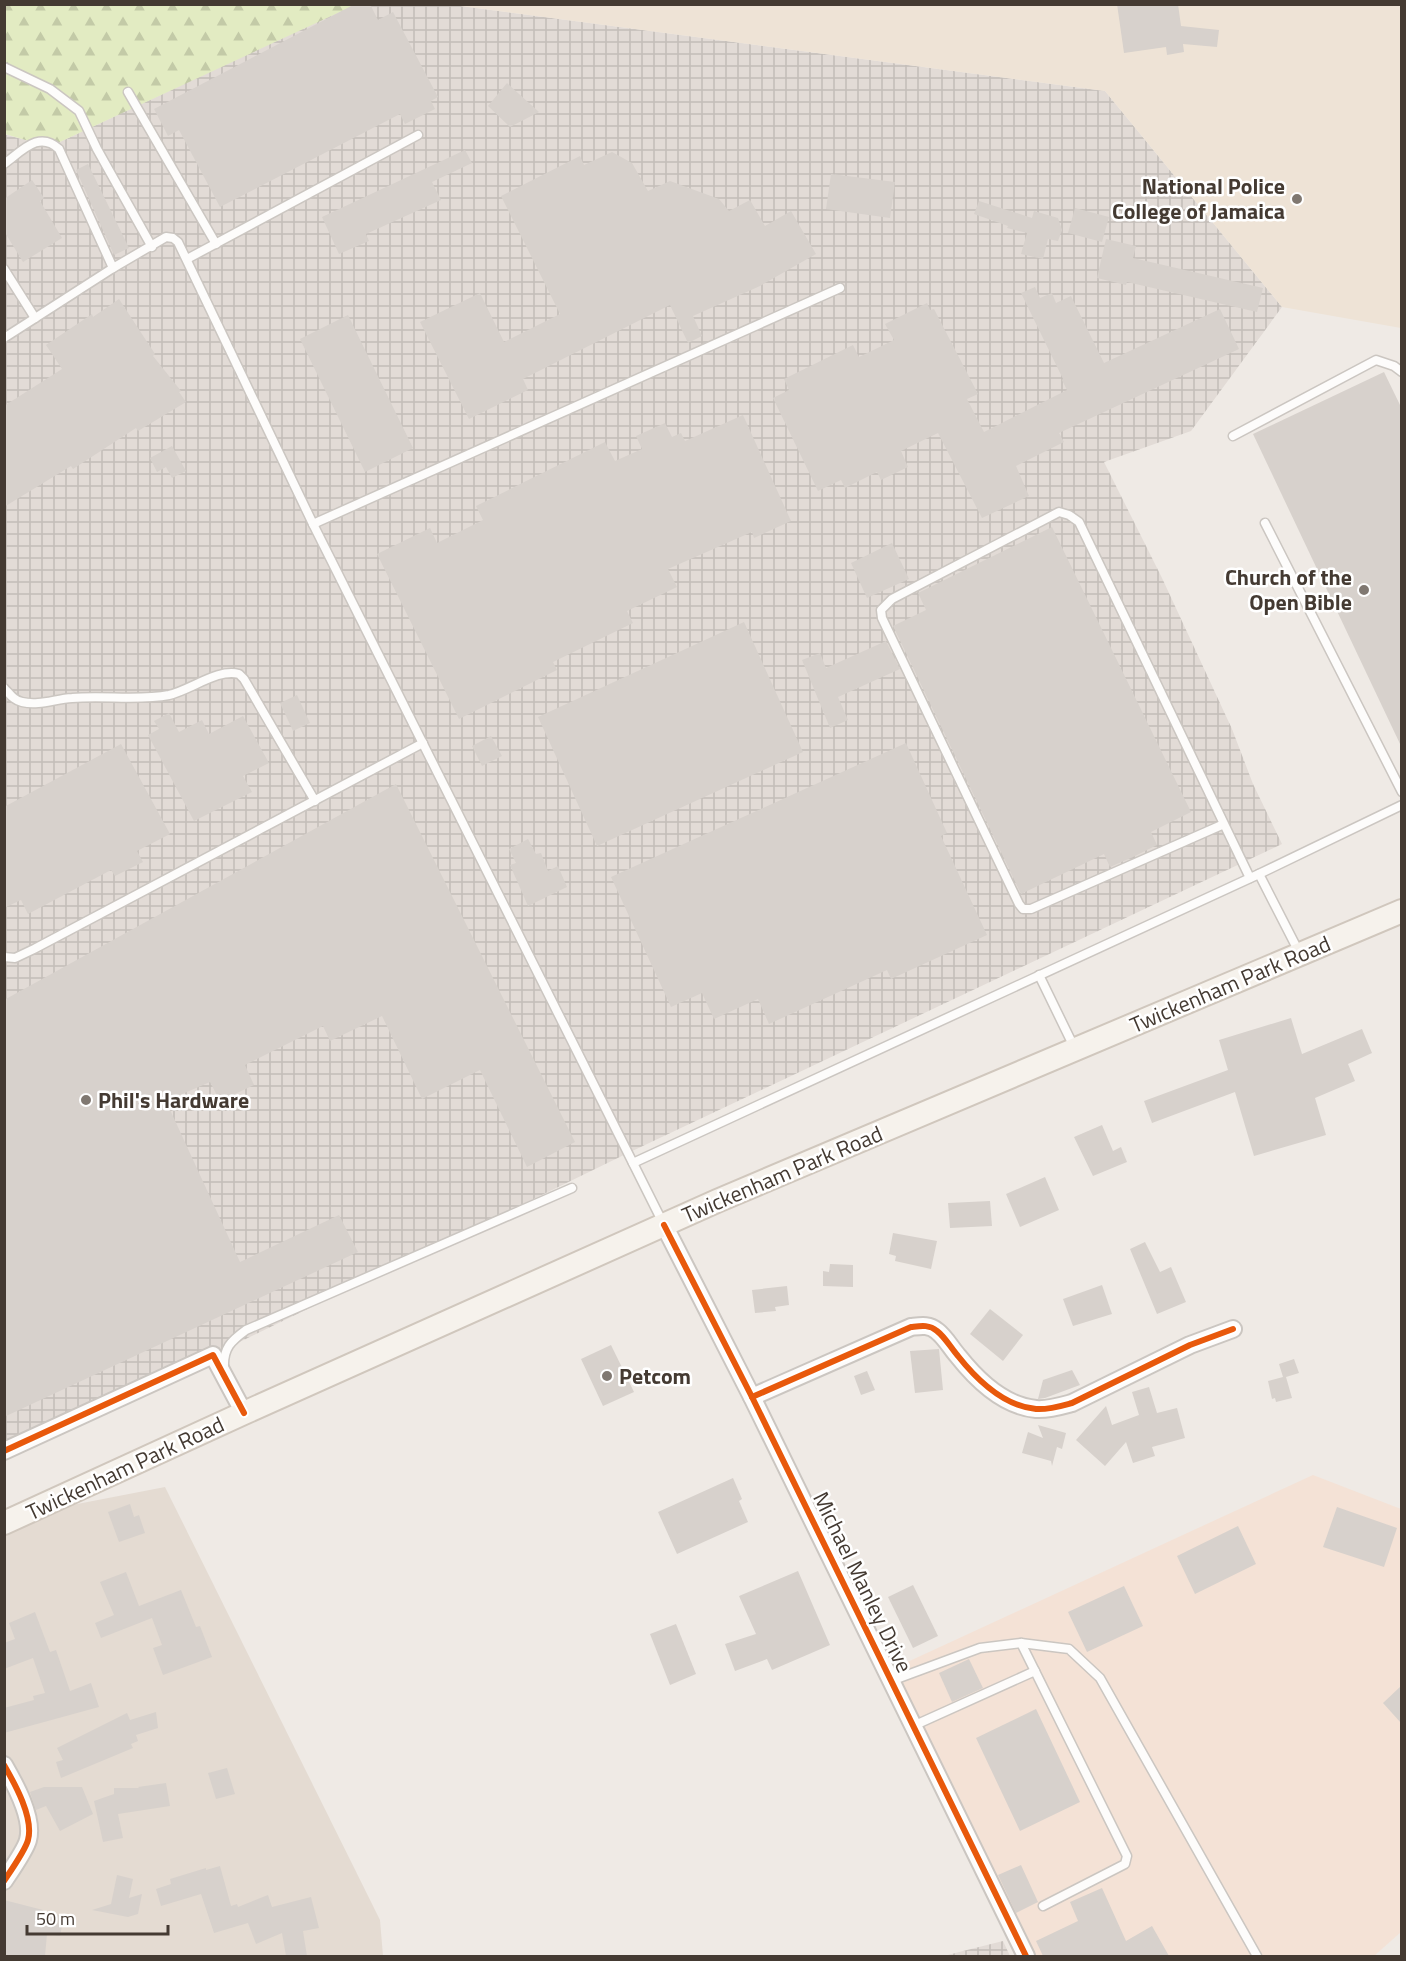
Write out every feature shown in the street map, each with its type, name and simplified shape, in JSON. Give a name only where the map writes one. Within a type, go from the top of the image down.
[{"type":"main road","name":"Twickenham Park Road","points":[[4,1523],[728,1196],[1401,912]]},
{"type":"street","name":"Michael Manley Drive","points":[[664,1225],[752,1396],[1026,1956]]},
{"type":"street","points":[[752,1396],[911,1327],[925,1325],[937,1330],[964,1364],[992,1392],[1015,1403],[1036,1409],[1052,1407],[1072,1403],[1190,1345],[1233,1329]]},
{"type":"street","points":[[4,1450],[213,1355],[244,1413]]},
{"type":"street","points":[[4,1765],[17,1788],[28,1819],[28,1840],[4,1881]]},
{"type":"lane","points":[[4,67],[50,89],[79,111],[97,149],[152,247]]},
{"type":"lane","points":[[128,92],[216,244]]},
{"type":"lane","points":[[187,259],[418,135]]},
{"type":"lane","points":[[4,164],[36,142],[44,140],[52,143],[58,149],[113,268]]},
{"type":"lane","points":[[4,338],[166,237],[173,237],[178,242],[313,524],[664,1225]]},
{"type":"lane","points":[[4,269],[35,318]]},
{"type":"lane","points":[[313,524],[840,288]]},
{"type":"lane","points":[[1233,436],[1376,360],[1394,366],[1401,372]]},
{"type":"lane","points":[[1224,824],[1031,909],[1023,909],[882,618],[881,610],[891,598],[1059,513],[1068,515],[1078,522],[1224,824],[1250,878]]},
{"type":"lane","points":[[1265,523],[1401,792]]},
{"type":"lane","points":[[4,688],[14,699],[43,703],[70,698],[167,695],[223,673],[239,674],[315,801]]},
{"type":"lane","points":[[4,957],[15,958],[34,949],[423,743]]},
{"type":"lane","points":[[633,1163],[1259,874],[1401,805]]},
{"type":"lane","points":[[1259,874],[1301,954]]},
{"type":"lane","points":[[1039,975],[1075,1049]]},
{"type":"lane","points":[[224,1374],[223,1359],[230,1342],[246,1330],[572,1188]]},
{"type":"lane","points":[[891,1681],[980,1648],[1021,1643],[1069,1649],[1100,1678],[1257,1956]]},
{"type":"lane","points":[[1021,1643],[1127,1856],[1125,1864],[1044,1906]]},
{"type":"lane","points":[[913,1726],[1035,1671]]},
{"type":"shaded area","points":[[355,4],[453,5],[1105,91],[1282,307],[1191,431],[1104,462],[1162,578],[1282,844],[628,1153],[213,1355],[5,1451],[4,134],[49,147]]},
{"type":"shaded area","name":"National Police College of Jamaica","points":[[453,5],[1401,5],[1401,328],[1282,307],[1105,91]]},
{"type":"shaded area","points":[[1313,1475],[1401,1509],[1401,1932],[1374,1956],[1030,1956],[890,1670]]},
{"type":"shaded area","points":[[165,1487],[380,1920],[383,1956],[5,1956],[5,1518]]},
{"type":"shaded area","points":[[1003,1941],[1010,1956],[944,1956],[963,1951]]},
{"type":"green space","points":[[4,5],[355,5],[49,147],[5,134]]},
{"type":"building","points":[[355,4],[370,4],[378,20],[393,12],[438,97],[431,101],[435,109],[405,124],[400,114],[220,207],[179,130],[168,136],[154,109]]},
{"type":"building","points":[[1117,4],[1178,4],[1181,26],[1219,30],[1217,47],[1183,44],[1184,52],[1167,55],[1166,47],[1124,53]]},
{"type":"building","points":[[507,83],[539,112],[510,127],[488,106]]},
{"type":"building","points":[[465,150],[472,163],[432,182],[441,200],[366,234],[369,241],[339,254],[322,217]]},
{"type":"building","points":[[612,152],[632,163],[648,191],[670,181],[719,199],[729,211],[750,200],[765,226],[791,211],[816,254],[760,286],[693,316],[702,336],[688,343],[670,305],[523,379],[528,390],[469,419],[420,322],[480,293],[504,342],[560,314],[501,196],[580,156],[584,165]]},
{"type":"building","points":[[88,164],[129,248],[114,255],[76,170]]},
{"type":"building","points":[[831,174],[895,182],[890,218],[826,209]]},
{"type":"building","points":[[32,180],[44,198],[40,201],[62,238],[23,262],[4,231],[4,199]]},
{"type":"building","points":[[979,201],[1032,218],[1034,211],[1058,218],[1062,230],[1058,241],[1048,239],[1043,259],[1021,254],[1027,233],[1007,228],[1008,226],[974,214]]},
{"type":"building","points":[[1075,208],[1109,217],[1102,242],[1068,233]]},
{"type":"building","points":[[1106,239],[1136,246],[1133,258],[1263,288],[1257,312],[1127,282],[1126,285],[1097,278]]},
{"type":"building","points":[[1035,287],[1040,298],[1052,293],[1056,303],[1071,296],[1104,363],[1220,309],[1239,349],[1059,433],[1064,442],[1016,466],[1029,496],[982,518],[938,433],[901,451],[908,467],[881,480],[877,472],[845,488],[841,480],[818,491],[773,398],[789,390],[784,379],[853,345],[859,357],[894,340],[885,324],[927,303],[930,310],[934,309],[978,394],[967,399],[984,432],[1067,390],[1021,293]]},
{"type":"building","points":[[119,299],[155,354],[153,356],[181,391],[179,392],[186,402],[138,431],[136,428],[73,469],[71,466],[4,507],[4,406],[62,369],[46,345]]},
{"type":"building","points":[[348,315],[413,448],[365,472],[300,339]]},
{"type":"building","name":"Church of the Open Bible","points":[[1384,372],[1401,407],[1401,746],[1253,434]]},
{"type":"building","points":[[743,415],[791,521],[754,538],[752,532],[668,569],[677,587],[627,611],[633,623],[553,662],[557,670],[459,719],[377,554],[430,528],[437,543],[483,520],[476,506],[605,442],[615,461],[642,449],[636,436],[665,423],[672,437],[681,433],[685,441]]},
{"type":"building","points":[[172,446],[186,471],[172,478],[166,467],[157,472],[150,458]]},
{"type":"building","points":[[1052,527],[1191,812],[1151,832],[1157,845],[1133,857],[1110,867],[1104,854],[1021,894],[893,626],[926,610],[918,593]]},
{"type":"building","points":[[892,543],[909,579],[867,598],[851,563]]},
{"type":"building","points":[[744,622],[803,752],[597,846],[538,717]]},
{"type":"building","points":[[886,641],[900,669],[838,697],[848,720],[830,728],[802,660],[820,653],[826,668]]},
{"type":"building","points":[[297,695],[310,723],[293,731],[280,703]]},
{"type":"building","points":[[169,713],[179,732],[202,720],[209,734],[243,716],[269,763],[243,776],[252,792],[194,821],[148,735],[159,729],[154,721]]},
{"type":"building","points":[[491,736],[502,756],[482,766],[472,746]]},
{"type":"building","points":[[906,743],[947,833],[941,836],[987,935],[891,979],[887,970],[769,1024],[758,999],[714,1019],[702,993],[671,1007],[611,877]]},
{"type":"building","points":[[121,744],[170,834],[137,851],[143,862],[115,876],[111,870],[28,914],[21,900],[4,908],[4,807]]},
{"type":"building","name":"Phil's Hardware","points":[[396,784],[575,1142],[527,1167],[480,1070],[422,1099],[382,1016],[330,1041],[323,1026],[245,1065],[254,1085],[220,1101],[210,1082],[166,1101],[240,1262],[339,1215],[358,1252],[4,1417],[4,1000]]},
{"type":"building","points":[[528,839],[536,854],[541,853],[548,871],[558,866],[567,887],[528,906],[510,865],[516,863],[509,849]]},
{"type":"building","points":[[1291,1018],[1302,1054],[1362,1029],[1372,1053],[1348,1064],[1355,1081],[1315,1098],[1326,1135],[1254,1156],[1235,1092],[1152,1123],[1144,1101],[1228,1070],[1219,1040]]},
{"type":"building","points":[[1102,1125],[1113,1151],[1121,1147],[1127,1162],[1093,1176],[1074,1137]]},
{"type":"building","points":[[1045,1177],[1059,1210],[1020,1227],[1006,1194]]},
{"type":"building","points":[[990,1201],[992,1226],[950,1228],[948,1203]]},
{"type":"building","points":[[893,1233],[937,1241],[931,1269],[895,1261],[896,1256],[889,1254]]},
{"type":"building","points":[[1145,1242],[1160,1272],[1171,1267],[1186,1302],[1157,1314],[1130,1249]]},
{"type":"building","points":[[830,1264],[853,1265],[853,1287],[823,1286],[823,1271],[829,1272]]},
{"type":"building","points":[[1102,1285],[1112,1314],[1073,1326],[1063,1299]]},
{"type":"building","points":[[787,1286],[789,1305],[775,1307],[776,1311],[755,1313],[752,1290]]},
{"type":"building","points":[[990,1309],[1023,1335],[1003,1361],[970,1334]]},
{"type":"building","name":"Petcom","points":[[611,1345],[634,1392],[603,1406],[581,1359]]},
{"type":"building","points":[[939,1349],[943,1390],[915,1393],[910,1351]]},
{"type":"building","points":[[1294,1359],[1299,1373],[1286,1377],[1292,1398],[1276,1402],[1275,1398],[1272,1399],[1268,1381],[1283,1377],[1279,1364]]},
{"type":"building","points":[[1072,1370],[1080,1385],[1038,1399],[1043,1380]]},
{"type":"building","points":[[867,1371],[875,1390],[861,1395],[854,1376]]},
{"type":"building","points":[[1149,1387],[1157,1413],[1177,1408],[1185,1438],[1152,1447],[1155,1456],[1133,1463],[1126,1442],[1105,1466],[1076,1440],[1106,1406],[1112,1425],[1139,1415],[1132,1392]]},
{"type":"building","points":[[1038,1425],[1066,1433],[1062,1449],[1057,1447],[1052,1466],[1051,1461],[1022,1453],[1028,1432],[1043,1438]]},
{"type":"building","points":[[733,1478],[748,1522],[677,1554],[658,1512]]},
{"type":"building","points":[[130,1504],[134,1517],[139,1515],[145,1533],[119,1542],[108,1512]]},
{"type":"building","points":[[1337,1507],[1397,1528],[1384,1567],[1323,1547]]},
{"type":"building","points":[[1238,1526],[1256,1564],[1195,1594],[1177,1556]]},
{"type":"building","points":[[798,1571],[830,1645],[772,1670],[767,1659],[735,1671],[725,1644],[756,1634],[739,1596]]},
{"type":"building","points":[[126,1572],[139,1606],[181,1590],[196,1627],[200,1626],[212,1657],[163,1675],[153,1648],[162,1645],[152,1618],[101,1638],[95,1623],[114,1615],[100,1582]]},
{"type":"building","points":[[913,1585],[938,1636],[913,1648],[888,1597]]},
{"type":"building","points":[[1124,1586],[1143,1626],[1087,1652],[1068,1612]]},
{"type":"building","points":[[35,1612],[50,1652],[56,1650],[70,1691],[91,1683],[99,1707],[4,1733],[4,1708],[34,1700],[33,1696],[45,1693],[33,1658],[4,1669],[4,1643],[15,1639],[9,1623]]},
{"type":"building","points":[[676,1624],[696,1674],[670,1685],[650,1634]]},
{"type":"building","points":[[969,1659],[983,1688],[952,1702],[939,1673]]},
{"type":"building","points":[[1401,1686],[1401,1723],[1383,1703]]},
{"type":"building","points":[[1036,1709],[1080,1802],[1020,1831],[976,1738]]},
{"type":"building","points":[[156,1712],[158,1728],[136,1735],[138,1741],[131,1744],[133,1748],[61,1778],[56,1762],[63,1760],[57,1748],[127,1713],[130,1720]]},
{"type":"building","points":[[227,1768],[235,1794],[216,1799],[208,1773]]},
{"type":"building","points":[[166,1783],[170,1806],[118,1814],[123,1838],[103,1842],[94,1801],[114,1794],[114,1788],[139,1788]]},
{"type":"building","points":[[44,1787],[82,1787],[93,1814],[60,1831],[46,1806],[36,1810],[30,1792]]},
{"type":"building","points":[[1021,1865],[1038,1902],[1016,1913],[998,1875]]},
{"type":"building","points":[[220,1866],[231,1906],[237,1904],[238,1907],[268,1895],[272,1907],[311,1897],[319,1928],[303,1931],[307,1956],[286,1956],[282,1933],[256,1944],[248,1923],[214,1933],[201,1894],[161,1906],[156,1889],[171,1884],[170,1879]]},
{"type":"building","points":[[117,1875],[133,1879],[129,1898],[142,1894],[138,1914],[128,1917],[92,1910],[111,1904]]},
{"type":"building","points":[[1102,1888],[1126,1941],[1152,1926],[1169,1956],[1043,1956],[1036,1941],[1078,1921],[1070,1902]]},
{"type":"building","points":[[4,1900],[64,1916],[60,1936],[47,1934],[45,1956],[4,1956]]},
{"type":"cycle path","points":[[664,1225],[752,1397],[1026,1956]]},
{"type":"cycle path","points":[[752,1397],[911,1327],[924,1326],[931,1327],[940,1333],[965,1365],[983,1383],[1002,1397],[1024,1407],[1050,1408],[1072,1403],[1190,1345],[1233,1329]]},
{"type":"cycle path","points":[[4,1451],[213,1355],[244,1413]]},
{"type":"cycle path","points":[[4,1765],[22,1801],[29,1831],[24,1849],[4,1881]]},
{"type":"place","name":"National Police College of Jamaica","points":[[1297,199]]},
{"type":"place","name":"Church of the Open Bible","points":[[1364,590]]},
{"type":"place","name":"Phil's Hardware","points":[[86,1100]]},
{"type":"place","name":"Petcom","points":[[607,1376]]}]
